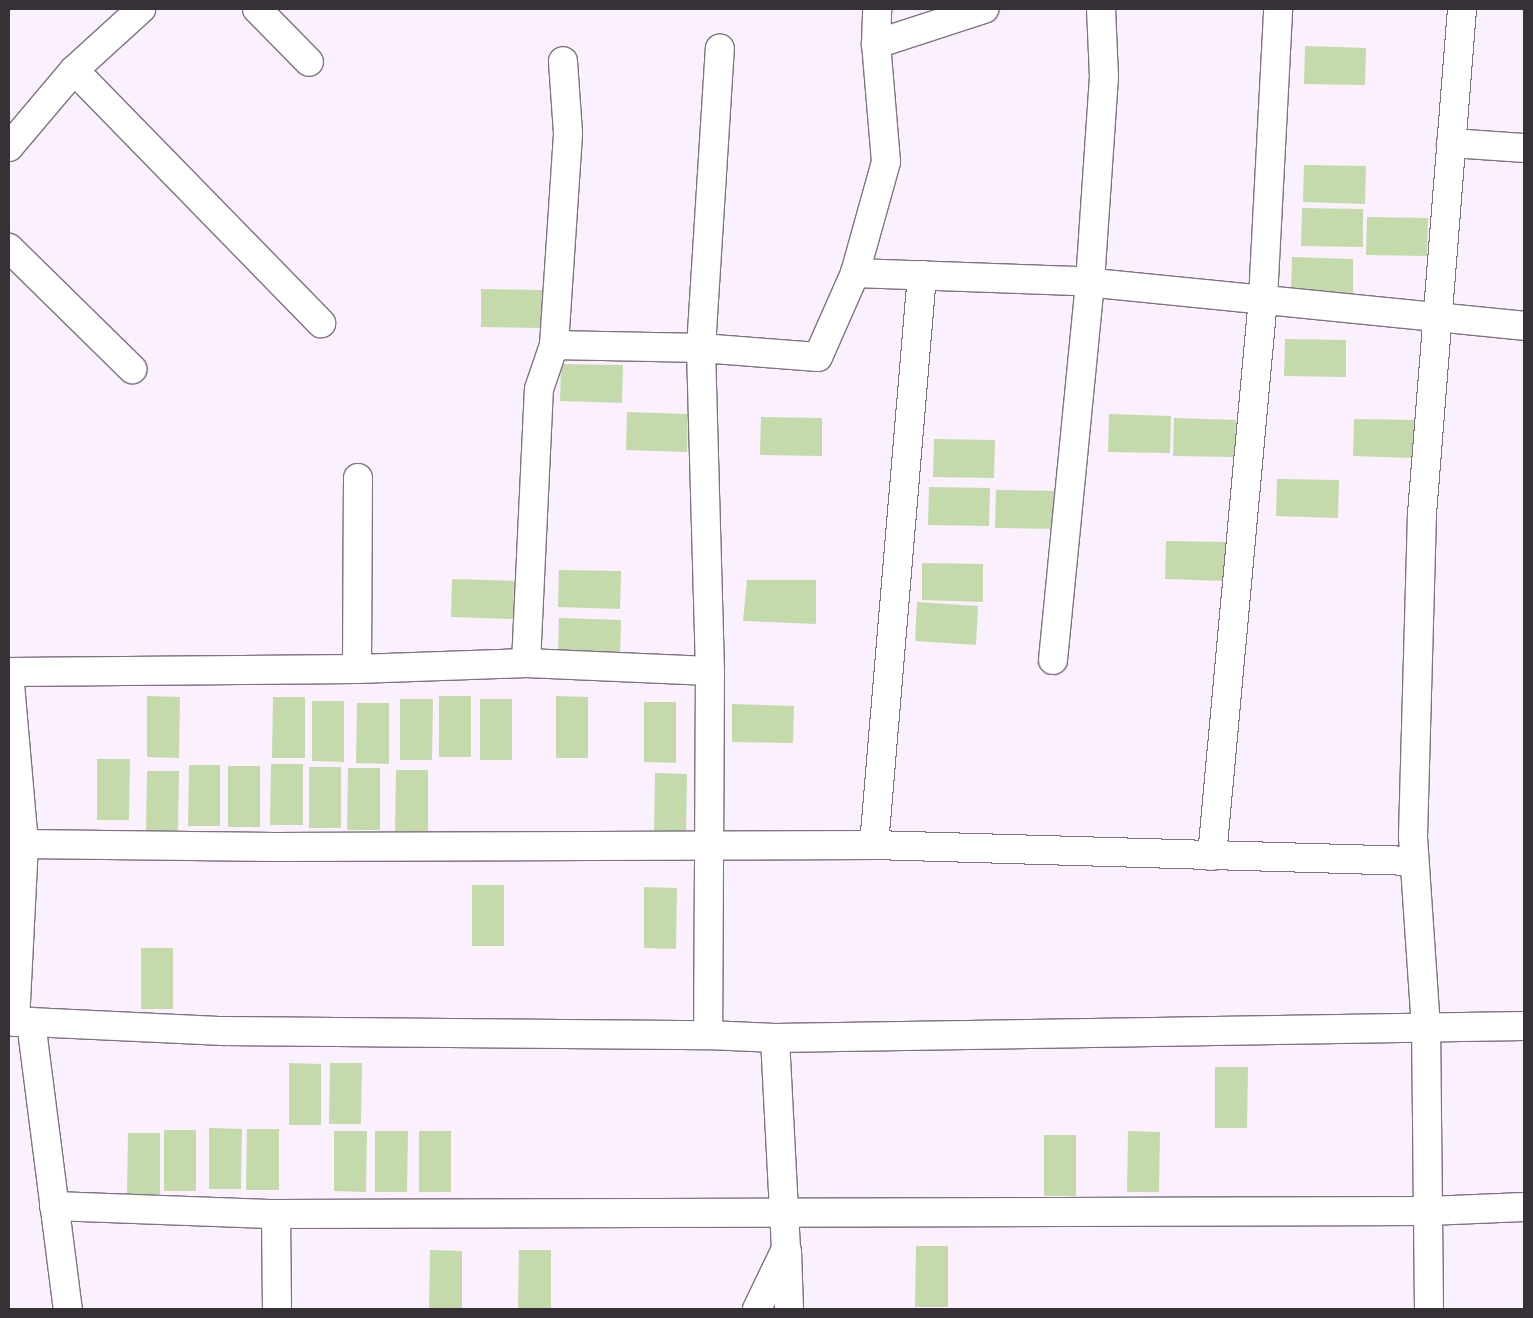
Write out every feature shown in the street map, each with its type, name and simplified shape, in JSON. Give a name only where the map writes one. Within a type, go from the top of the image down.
[{"type":"street","points":[[9,147],[74,70],[141,9]]},
{"type":"street","points":[[256,9],[309,62]]},
{"type":"street","points":[[554,345],[702,348],[818,357],[855,273],[886,162],[876,44],[877,9]]},
{"type":"street","points":[[876,44],[984,9]]},
{"type":"street","points":[[1053,660],[1090,282],[1104,77],[1101,9]]},
{"type":"street","points":[[1212,856],[1263,299],[1278,9]]},
{"type":"street","points":[[1429,1309],[1426,1028],[1414,861],[1422,514],[1462,9]]},
{"type":"street","points":[[708,1035],[710,671],[702,348],[720,49]]},
{"type":"street","points":[[526,663],[539,389],[554,345],[568,133],[563,61]]},
{"type":"street","points":[[74,70],[321,323]]},
{"type":"street","points":[[1451,143],[1524,148]]},
{"type":"street","points":[[9,248],[132,370]]},
{"type":"street","points":[[855,273],[1090,282],[1438,315],[1524,326]]},
{"type":"street","points":[[874,845],[922,276]]},
{"type":"street","points":[[357,669],[358,478]]},
{"type":"street","points":[[68,1309],[54,1206],[18,1022],[24,844],[9,672],[357,669],[526,663],[710,671]]},
{"type":"street","points":[[24,844],[274,847],[709,843],[874,845],[1414,861]]},
{"type":"street","points":[[18,1022],[224,1031],[708,1035],[775,1038],[1524,1026]]},
{"type":"street","points":[[775,1038],[789,1309]]},
{"type":"street","points":[[54,1206],[276,1214],[1428,1210],[1524,1207]]},
{"type":"street","points":[[276,1214],[277,1309]]},
{"type":"street","points":[[757,1309],[786,1249]]},
{"type":"building","points":[[1305,46],[1366,48],[1365,85],[1304,84]]},
{"type":"building","points":[[1304,165],[1366,166],[1365,204],[1303,202]]},
{"type":"building","points":[[1302,208],[1363,209],[1363,247],[1301,246]]},
{"type":"building","points":[[1367,217],[1428,218],[1427,256],[1366,255]]},
{"type":"building","points":[[1292,257],[1353,259],[1353,296],[1291,295]]},
{"type":"building","points":[[481,289],[543,290],[542,328],[481,327]]},
{"type":"building","points":[[1285,339],[1346,340],[1346,377],[1284,376]]},
{"type":"building","points":[[561,364],[623,365],[622,403],[560,401]]},
{"type":"building","points":[[627,412],[688,414],[687,452],[626,450]]},
{"type":"building","points":[[1109,414],[1171,416],[1170,453],[1108,452]]},
{"type":"building","points":[[761,417],[822,418],[822,456],[760,455]]},
{"type":"building","points":[[1174,418],[1236,420],[1235,457],[1173,456]]},
{"type":"building","points":[[1354,419],[1415,420],[1414,458],[1353,456]]},
{"type":"building","points":[[934,439],[995,440],[994,478],[933,477]]},
{"type":"building","points":[[1277,479],[1339,480],[1338,518],[1276,516]]},
{"type":"building","points":[[929,487],[990,488],[989,526],[928,525]]},
{"type":"building","points":[[996,490],[1057,491],[1057,529],[995,528]]},
{"type":"building","points":[[1166,541],[1228,542],[1227,581],[1165,579]]},
{"type":"building","points":[[922,563],[983,564],[983,602],[922,600]]},
{"type":"building","points":[[559,570],[621,571],[620,609],[558,607]]},
{"type":"building","points":[[452,579],[514,581],[513,619],[451,617]]},
{"type":"building","points":[[747,580],[816,580],[816,624],[743,621]]},
{"type":"building","points":[[917,602],[978,606],[976,645],[915,641]]},
{"type":"building","points":[[559,618],[621,620],[620,657],[558,656]]},
{"type":"building","points":[[147,696],[180,697],[179,758],[147,757]]},
{"type":"building","points":[[439,696],[471,696],[471,757],[439,757]]},
{"type":"building","points":[[556,696],[588,697],[588,758],[556,758]]},
{"type":"building","points":[[273,697],[305,697],[305,758],[272,758]]},
{"type":"building","points":[[400,699],[433,699],[432,760],[400,760]]},
{"type":"building","points":[[480,699],[512,699],[512,760],[480,760]]},
{"type":"building","points":[[312,701],[344,701],[344,762],[312,761]]},
{"type":"building","points":[[644,702],[676,702],[676,763],[644,762]]},
{"type":"building","points":[[357,703],[389,703],[389,764],[356,763]]},
{"type":"building","points":[[732,704],[794,706],[793,743],[732,742]]},
{"type":"building","points":[[97,759],[130,759],[129,820],[97,820]]},
{"type":"building","points":[[271,764],[303,764],[303,825],[270,825]]},
{"type":"building","points":[[189,765],[220,765],[220,826],[188,826]]},
{"type":"building","points":[[228,766],[260,766],[260,827],[228,827]]},
{"type":"building","points":[[309,767],[341,767],[341,828],[309,828]]},
{"type":"building","points":[[348,768],[380,768],[380,830],[347,830]]},
{"type":"building","points":[[396,770],[428,770],[428,831],[395,831]]},
{"type":"building","points":[[147,771],[179,771],[178,831],[146,831]]},
{"type":"building","points":[[655,773],[687,774],[686,835],[654,834]]},
{"type":"building","points":[[472,885],[504,885],[504,946],[472,946]]},
{"type":"building","points":[[644,887],[677,888],[676,949],[644,948]]},
{"type":"building","points":[[141,948],[173,948],[173,1009],[141,1009]]},
{"type":"building","points":[[289,1063],[321,1064],[321,1125],[289,1125]]},
{"type":"building","points":[[330,1063],[362,1063],[361,1124],[329,1124]]},
{"type":"building","points":[[1215,1067],[1248,1067],[1247,1128],[1215,1128]]},
{"type":"building","points":[[209,1128],[242,1129],[241,1189],[209,1189]]},
{"type":"building","points":[[247,1129],[279,1129],[279,1190],[246,1190]]},
{"type":"building","points":[[164,1130],[196,1130],[196,1191],[164,1191]]},
{"type":"building","points":[[334,1131],[367,1131],[366,1192],[334,1191]]},
{"type":"building","points":[[375,1131],[408,1131],[407,1192],[375,1192]]},
{"type":"building","points":[[419,1131],[451,1131],[451,1192],[419,1192]]},
{"type":"building","points":[[1128,1131],[1160,1132],[1159,1192],[1127,1192]]},
{"type":"building","points":[[128,1133],[160,1133],[160,1194],[127,1194]]},
{"type":"building","points":[[1044,1135],[1076,1135],[1076,1196],[1044,1196]]},
{"type":"building","points":[[916,1246],[948,1246],[948,1307],[915,1307]]},
{"type":"building","points":[[430,1250],[462,1251],[462,1309],[429,1309]]},
{"type":"building","points":[[519,1250],[551,1250],[551,1309],[518,1309]]}]
